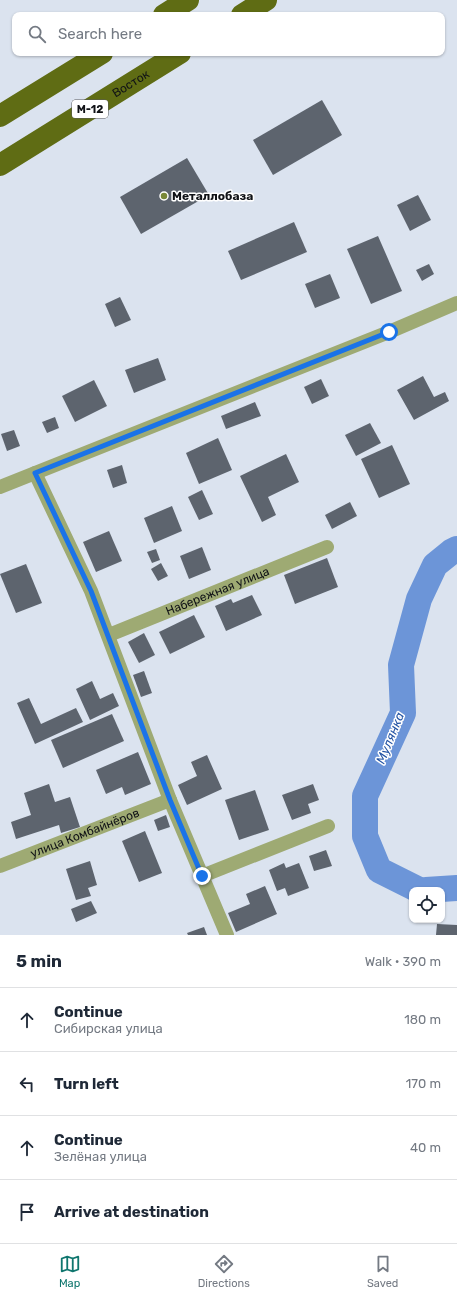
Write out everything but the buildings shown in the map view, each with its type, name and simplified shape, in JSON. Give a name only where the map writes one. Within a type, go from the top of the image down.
[{"type":"highway","points":[[169,12],[188,0]]},
{"type":"highway","points":[[247,12],[266,0]]},
{"type":"highway","points":[[0,116],[97,56]]},
{"type":"highway","name":"Восток","points":[[0,165],[175,56]]},
{"type":"street","points":[[0,487],[389,332],[457,303]]},
{"type":"street","points":[[35,473],[91,591],[109,635],[170,800],[227,935]]},
{"type":"street","name":"Набережная улица","points":[[109,635],[327,547]]},
{"type":"street","name":"улица Комбайнёров","points":[[0,866],[170,800]]},
{"type":"street","points":[[202,876],[328,826]]},
{"type":"waterway","name":"Мулянка","points":[[413,887],[379,870],[365,836],[365,796],[403,713],[401,665],[419,599],[435,565],[457,549]]},
{"type":"waterway","name":"Мулянка","points":[[445,889],[457,888]]},
{"type":"place","name":"Металлобаза","points":[[164,196]]},
{"type":"route","points":[[202,876],[170,800],[109,635],[91,591],[72,548],[35,473],[389,332]]}]
